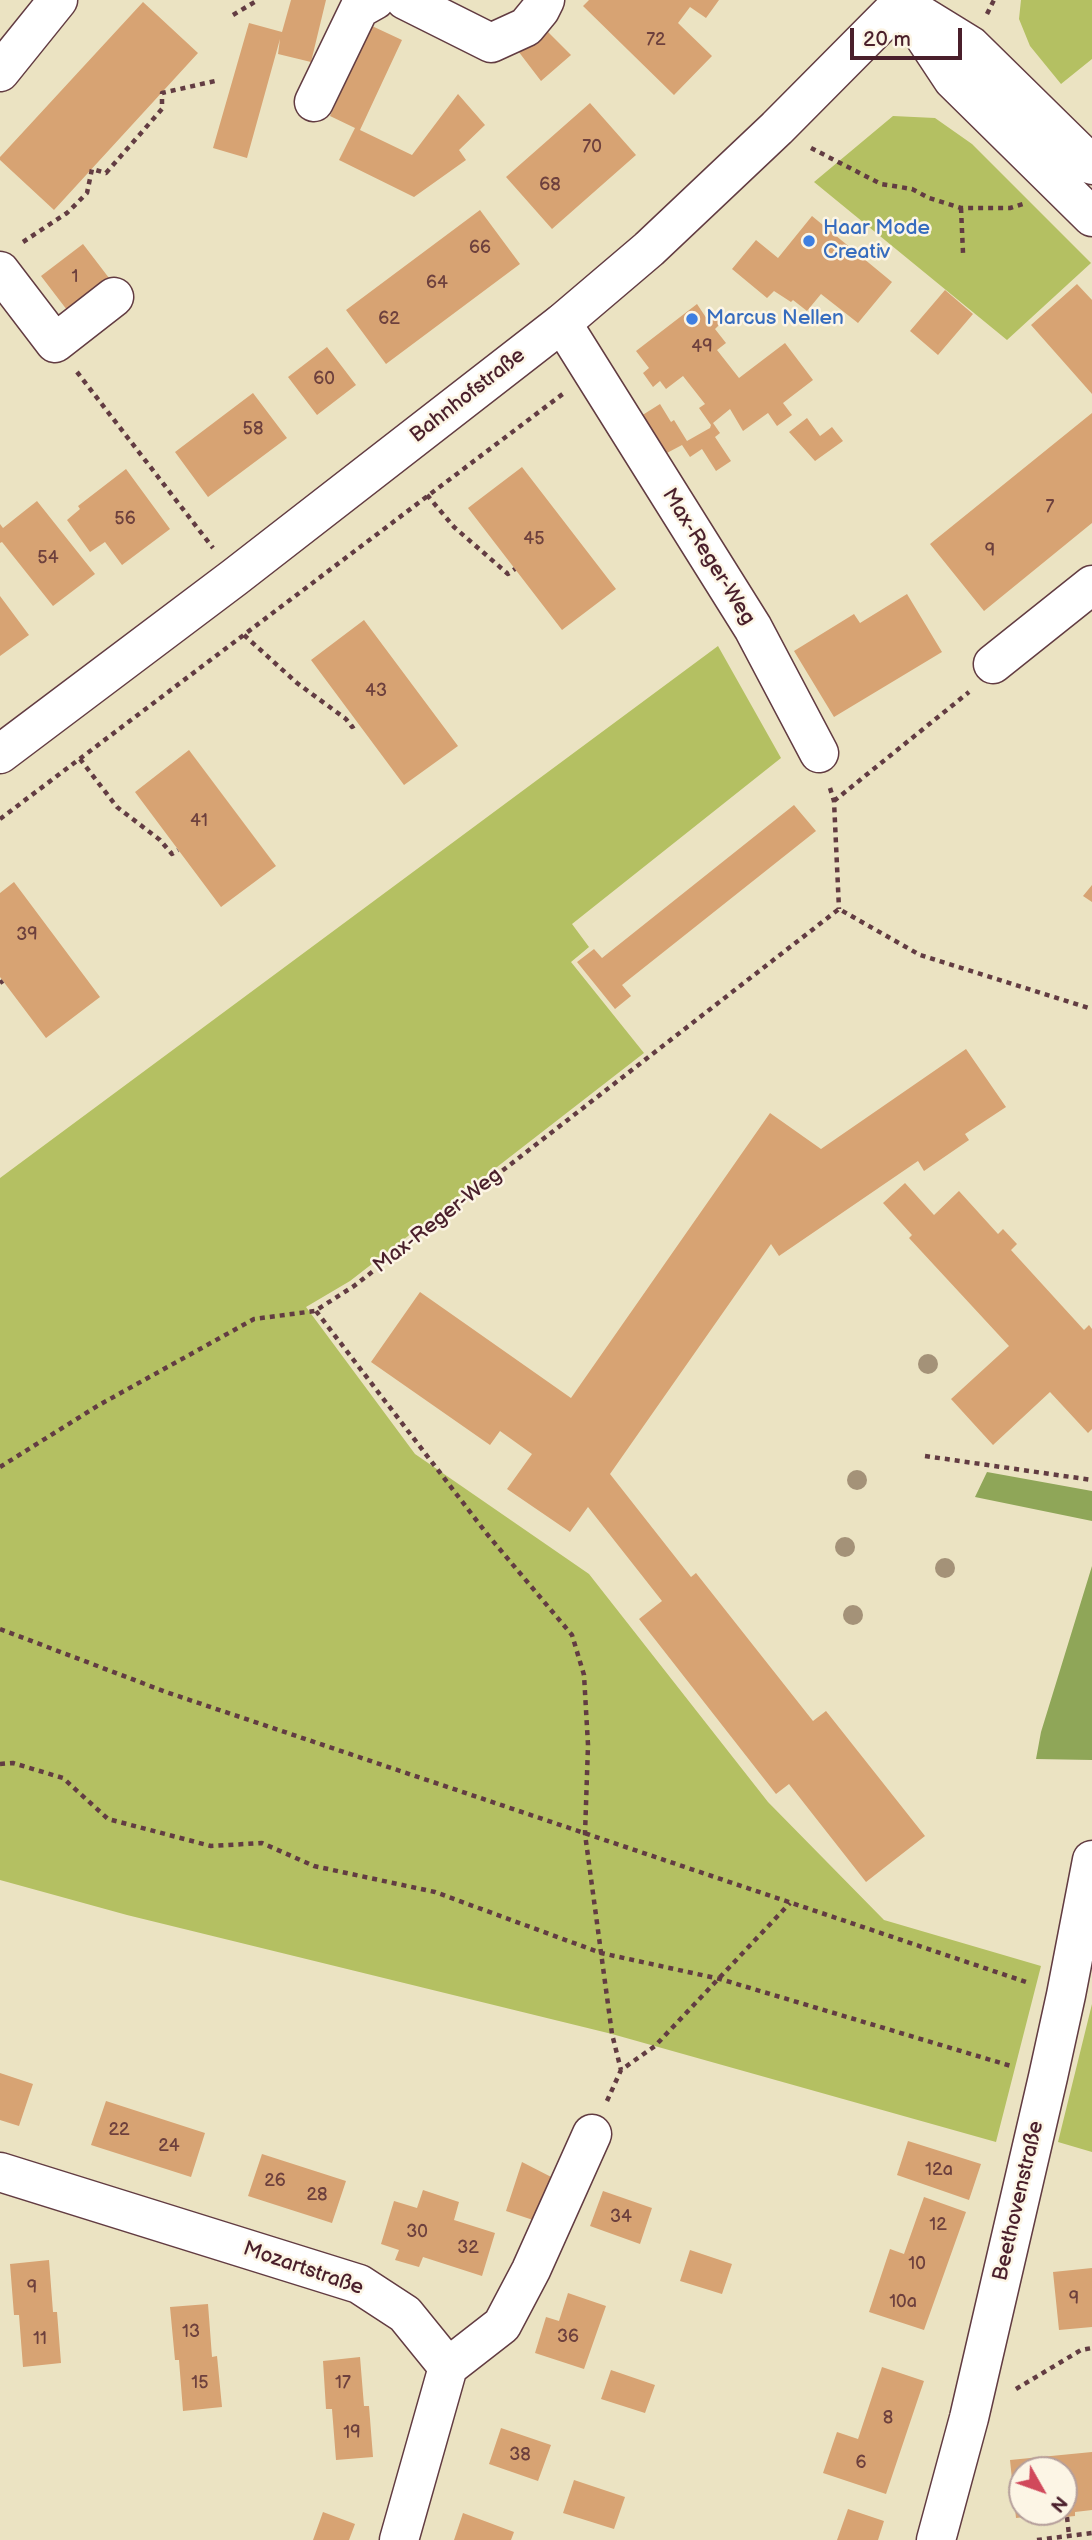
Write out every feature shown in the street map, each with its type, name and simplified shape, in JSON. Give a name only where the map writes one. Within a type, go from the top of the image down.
[{"type":"street","points":[[0,72],[58,0]]},
{"type":"street","points":[[314,103],[359,9],[375,0]]},
{"type":"street","points":[[405,0],[491,43],[526,27],[545,0]]},
{"type":"street","points":[[901,1],[953,80],[1084,192]]},
{"type":"street","name":"Bahnhofstraße","points":[[0,754],[235,577],[562,323],[649,249],[777,128],[901,1]]},
{"type":"street","points":[[11,256],[55,343],[114,297]]},
{"type":"street","name":"Max-Reger-Weg","points":[[562,323],[753,628],[819,753]]},
{"type":"street","points":[[993,664],[1092,585]]},
{"type":"street","name":"Beethovenstraße","points":[[936,2540],[969,2418],[1048,2077],[1092,1860]]},
{"type":"street","points":[[399,2540],[448,2367],[502,2325],[531,2270],[592,2134]]},
{"type":"street","name":"Mozartstraße","points":[[0,2172],[359,2284],[405,2314],[448,2367]]},
{"type":"path","points":[[233,15],[257,0]]},
{"type":"path","points":[[11,256],[67,214],[87,193],[92,169],[106,173],[162,109],[162,93],[215,80]]},
{"type":"path","points":[[777,128],[815,151],[881,184],[912,189],[929,198],[961,208],[1010,208],[1084,192]]},
{"type":"path","points":[[961,208],[963,253]]},
{"type":"path","points":[[55,343],[235,577]]},
{"type":"path","points":[[0,819],[592,372]]},
{"type":"path","points":[[427,495],[454,527],[508,574],[515,569]]},
{"type":"path","points":[[244,635],[297,683],[346,719],[352,727],[358,723]]},
{"type":"path","points":[[834,801],[978,685],[993,664]]},
{"type":"path","points":[[819,753],[834,801],[839,909],[920,955],[1092,1009]]},
{"type":"path","points":[[80,759],[117,807],[160,840],[172,855],[178,850]]},
{"type":"path","name":"Max-Reger-Weg","points":[[0,1466],[99,1405],[254,1319],[316,1311],[354,1286],[839,909]]},
{"type":"path","points":[[316,1311],[487,1534],[572,1635],[584,1675],[587,1745],[585,1834],[612,2034],[621,2070],[655,2046],[790,1903]]},
{"type":"path","points":[[925,1456],[1092,1480]]},
{"type":"path","points":[[0,1629],[166,1692],[1066,1995]]},
{"type":"path","points":[[0,1764],[13,1763],[63,1778],[108,1819],[211,1846],[262,1843],[314,1866],[435,1892],[601,1953],[720,1979],[1048,2077]]},
{"type":"path","points":[[969,2418],[1081,2350],[1092,2348]]},
{"type":"path","points":[[1068,2526],[1069,2535]]},
{"type":"path","points":[[1037,2540],[1092,2533]]},
{"type":"green space","points":[[1021,0],[1092,0],[1092,59],[1061,84],[1030,46],[1019,19]]},
{"type":"green space","points":[[893,116],[935,118],[972,144],[1091,263],[1007,340],[814,182]]},
{"type":"green space","points":[[718,646],[781,758],[572,924],[589,947],[571,962],[644,1053],[350,1281],[306,1307],[415,1454],[589,1574],[768,1802],[884,1920],[1041,1966],[996,2142],[612,2034],[127,1915],[0,1880],[0,1178]]},
{"type":"green space","points":[[987,1472],[1092,1491],[1092,1521],[975,1497]]},
{"type":"green space","points":[[1092,1566],[1092,1760],[1036,1759],[1041,1732]]},
{"type":"green space","points":[[1092,2004],[1092,2152],[1058,2142]]},
{"type":"building","points":[[291,0],[326,0],[311,62],[278,54],[280,39],[247,158],[213,148],[249,23],[282,32]]},
{"type":"building","points":[[589,0],[719,0],[706,18],[690,7],[678,23],[712,56],[674,95],[583,6]]},
{"type":"building","points":[[143,2],[198,53],[54,210],[0,160],[0,157]]},
{"type":"building","points":[[372,26],[402,40],[360,130],[412,155],[458,94],[485,125],[459,150],[466,160],[414,197],[339,160],[355,128],[330,116]]},
{"type":"building","points":[[547,31],[571,55],[541,81],[515,47]]},
{"type":"building","points":[[590,103],[636,155],[552,229],[506,177]]},
{"type":"building","points":[[480,210],[520,264],[386,364],[346,310]]},
{"type":"building","points":[[812,216],[892,282],[858,323],[821,294],[807,311],[793,300],[791,302],[774,291],[767,298],[732,269],[756,240],[778,258]]},
{"type":"building","points":[[83,244],[109,278],[67,310],[41,276]]},
{"type":"building","points":[[1077,284],[1092,300],[1092,394],[1031,325]]},
{"type":"building","points":[[945,290],[973,314],[938,355],[910,331]]},
{"type":"building","points":[[697,304],[709,322],[716,317],[721,323],[715,329],[726,343],[717,350],[739,378],[785,343],[813,380],[783,403],[792,415],[777,426],[768,413],[743,431],[730,409],[713,423],[720,433],[715,437],[731,461],[716,471],[702,449],[690,457],[682,445],[665,454],[641,416],[660,404],[687,441],[710,428],[711,425],[699,408],[705,404],[683,376],[666,389],[660,381],[653,387],[643,373],[649,368],[636,351]]},
{"type":"building","points":[[327,347],[356,385],[317,415],[288,377]]},
{"type":"building","points":[[253,393],[287,438],[208,497],[175,452]]},
{"type":"building","points":[[1092,413],[1092,523],[984,611],[930,544]]},
{"type":"building","points":[[807,418],[820,436],[832,427],[843,441],[815,461],[789,432]]},
{"type":"building","points":[[522,467],[616,589],[562,630],[468,508]]},
{"type":"building","points":[[126,469],[170,529],[122,565],[105,542],[90,552],[67,520],[80,509],[78,506]]},
{"type":"building","points":[[37,501],[95,574],[53,606],[2,542],[0,543],[0,524],[3,528]]},
{"type":"building","points":[[907,594],[942,652],[834,717],[794,651],[854,614],[860,623]]},
{"type":"building","points":[[0,596],[29,635],[0,656]]},
{"type":"building","points":[[364,620],[458,746],[404,785],[311,660]]},
{"type":"building","points":[[189,750],[276,866],[221,907],[135,792]]},
{"type":"building","points":[[794,805],[816,831],[622,985],[631,996],[615,1009],[577,962],[594,949],[602,958]]},
{"type":"building","points":[[14,882],[100,997],[46,1038],[0,977],[0,893]]},
{"type":"building","points":[[1092,885],[1092,902],[1083,896]]},
{"type":"building","points":[[966,1049],[1006,1107],[965,1134],[969,1140],[924,1171],[918,1161],[779,1256],[771,1244],[610,1474],[691,1577],[696,1573],[813,1721],[826,1711],[925,1836],[866,1882],[789,1784],[776,1794],[639,1619],[662,1601],[588,1507],[570,1532],[507,1489],[532,1454],[500,1431],[490,1445],[371,1362],[420,1292],[571,1398],[770,1113],[821,1149]]},
{"type":"building","points":[[905,1183],[934,1215],[959,1191],[998,1234],[1003,1229],[1017,1244],[1011,1250],[1084,1330],[1089,1325],[1092,1329],[1092,1429],[1088,1433],[1050,1392],[993,1445],[951,1399],[1009,1346],[909,1238],[912,1235],[883,1203]]},
{"type":"building","points":[[0,2073],[33,2084],[19,2126],[0,2120]]},
{"type":"building","points":[[106,2101],[205,2133],[191,2177],[91,2145]]},
{"type":"building","points":[[908,2141],[981,2164],[969,2200],[897,2175]]},
{"type":"building","points":[[262,2154],[346,2181],[332,2223],[248,2196]]},
{"type":"building","points":[[522,2162],[559,2181],[539,2222],[506,2211]]},
{"type":"building","points":[[423,2190],[459,2202],[454,2220],[495,2233],[482,2276],[423,2257],[419,2267],[395,2260],[399,2250],[381,2244],[394,2201],[417,2208]]},
{"type":"building","points":[[603,2191],[652,2208],[640,2244],[590,2226]]},
{"type":"building","points":[[924,2197],[966,2212],[924,2330],[869,2312],[890,2249],[904,2254]]},
{"type":"building","points":[[690,2250],[732,2264],[722,2294],[680,2281]]},
{"type":"building","points":[[49,2260],[61,2363],[23,2367],[19,2315],[14,2315],[10,2264]]},
{"type":"building","points":[[1092,2268],[1092,2327],[1059,2330],[1053,2272]]},
{"type":"building","points":[[568,2293],[606,2306],[584,2369],[535,2353],[546,2317],[559,2321]]},
{"type":"building","points":[[208,2304],[212,2357],[217,2356],[222,2407],[183,2411],[179,2360],[175,2360],[170,2307]]},
{"type":"building","points":[[360,2357],[364,2406],[369,2406],[373,2457],[336,2460],[332,2409],[326,2409],[323,2361]]},
{"type":"building","points":[[882,2367],[924,2381],[886,2494],[823,2473],[837,2432],[858,2439]]},
{"type":"building","points":[[611,2370],[655,2385],[645,2413],[601,2399]]},
{"type":"building","points":[[501,2428],[551,2445],[538,2481],[489,2464]]},
{"type":"building","points":[[1092,2452],[1092,2510],[1078,2512],[1078,2456],[1051,2456]]},
{"type":"building","points":[[574,2480],[625,2497],[614,2529],[563,2513]]},
{"type":"building","points":[[848,2509],[884,2521],[878,2540],[837,2540]]},
{"type":"building","points":[[323,2512],[355,2524],[349,2540],[313,2540]]},
{"type":"building","points":[[463,2513],[514,2532],[511,2540],[454,2540]]},
{"type":"place","name":"Haar Mode Creativ","points":[[809,241]]},
{"type":"place","name":"Marcus Nellen","points":[[692,319]]}]
